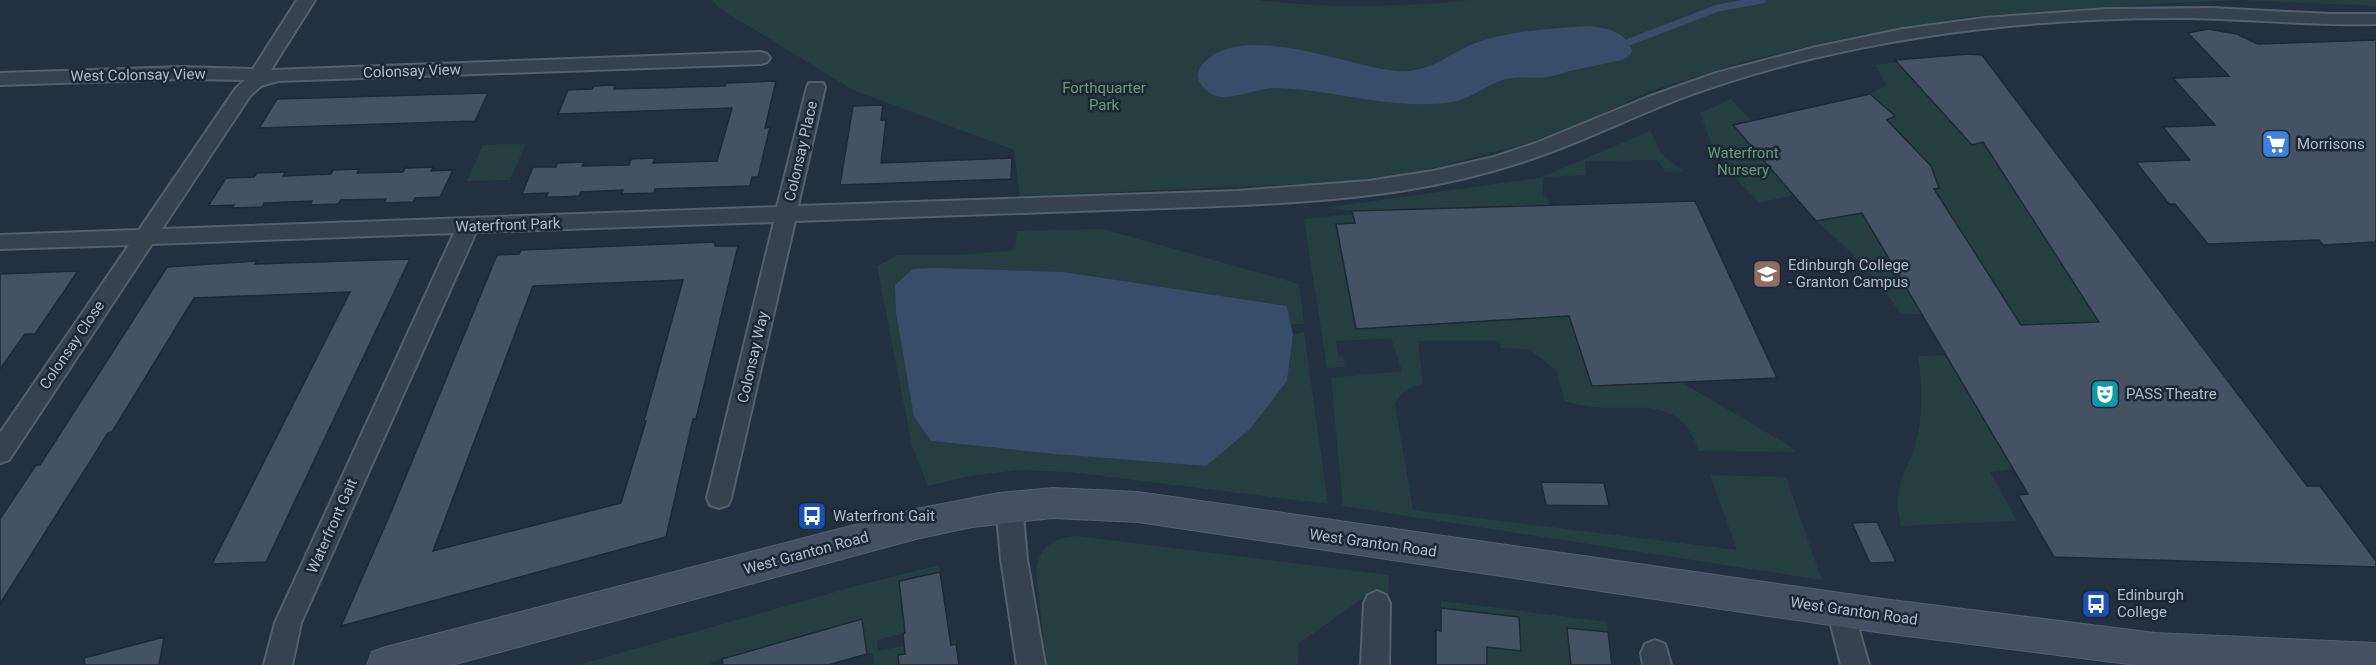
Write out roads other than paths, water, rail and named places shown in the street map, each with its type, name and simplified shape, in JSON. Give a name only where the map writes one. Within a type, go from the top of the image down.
[{"type":"street","points":[[145,238],[243,93],[263,77],[306,0]]},
{"type":"street","name":"Waterfront Park","points":[[0,242],[786,215],[1291,195],[1382,188],[1440,177],[1535,152],[1578,136],[1660,99],[1723,78],[1853,44],[1943,29],[2040,18],[2140,14],[2225,14],[2376,19]]},
{"type":"street","name":"Colonsay View","points":[[263,77],[761,58]]},
{"type":"street","name":"West Colonsay View","points":[[0,79],[183,73],[263,77]]},
{"type":"street","name":"Colonsay Place","points":[[786,215],[816,87]]},
{"type":"street","name":"Colonsay Way","points":[[719,498],[786,215]]},
{"type":"street","name":"Waterfront Gait","points":[[278,665],[288,623],[468,226]]},
{"type":"street","name":"Colonsay Close","points":[[0,453],[145,238]]},
{"type":"street","name":"West Granton Road","points":[[386,665],[916,524],[1009,505],[1053,501],[1138,507],[1839,609],[2156,650],[2376,662]]},
{"type":"street","points":[[1009,505],[1014,559],[1031,665]]},
{"type":"street","points":[[1375,665],[1377,603]]},
{"type":"street","points":[[1839,609],[1855,665]]},
{"type":"water","points":[[1589,26],[1609,29],[1620,35],[1632,50],[1630,55],[1622,60],[1551,77],[1507,79],[1453,102],[1409,104],[1278,88],[1223,97],[1207,91],[1198,79],[1202,65],[1220,52],[1242,46],[1268,45],[1296,49],[1377,68],[1410,71],[1431,65],[1481,41],[1534,30]]},
{"type":"water","points":[[913,269],[1064,272],[1287,306],[1293,335],[1287,381],[1250,429],[1206,466],[931,441],[914,417],[896,313],[895,285]]},
{"type":"waterway","points":[[1629,42],[1718,8],[1762,0]]},
{"type":"place","name":"Morrisons","points":[[2276,144]]},
{"type":"place","name":"Edinburgh College - Granton Campus","points":[[1767,274]]},
{"type":"place","name":"PASS Theatre","points":[[2105,394]]},
{"type":"place","name":"Waterfront Gait","points":[[812,516]]},
{"type":"place","name":"Edinburgh College","points":[[2096,604]]},
{"type":"park label","name":"Forthquarter Park","points":[[1104,96]]},
{"type":"park label","name":"Waterfront Nursery","points":[[1743,162]]}]
